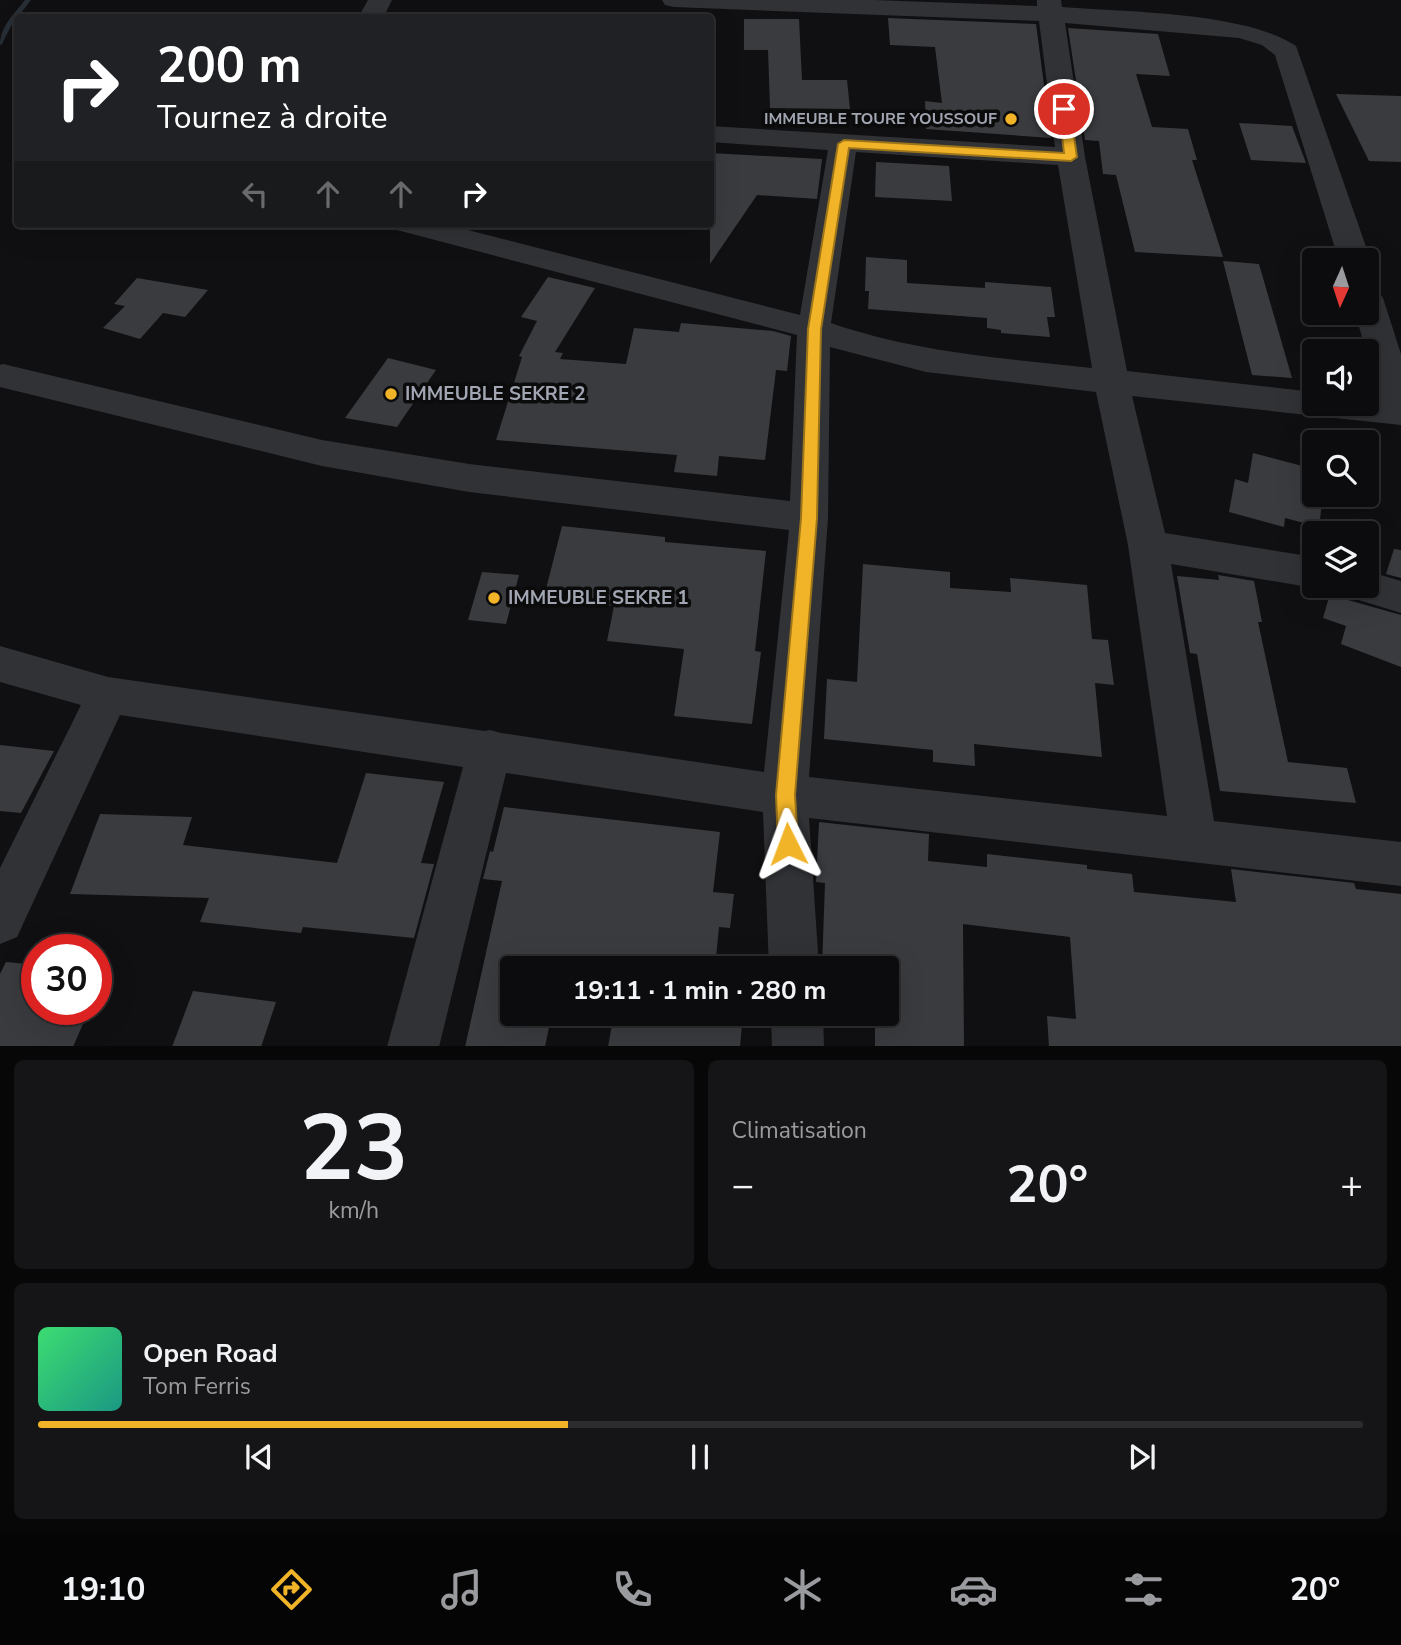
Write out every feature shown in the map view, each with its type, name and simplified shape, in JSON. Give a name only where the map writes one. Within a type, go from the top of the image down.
[{"type":"street","points":[[674,0],[1051,7],[1241,31],[1282,45],[1287,51],[1351,248]]},
{"type":"street","points":[[1051,7],[1071,157],[1112,383],[1147,545],[1194,842]]},
{"type":"street","points":[[714,134],[1071,157]]},
{"type":"street","points":[[793,956],[785,795],[809,518],[814,329],[844,144]]},
{"type":"street","points":[[423,228],[814,329],[865,347],[926,361],[1302,402]]},
{"type":"street","points":[[1375,326],[1401,411],[1379,409]]},
{"type":"street","points":[[3,376],[322,453],[469,478],[809,518]]},
{"type":"street","points":[[1147,545],[1302,570]]},
{"type":"street","points":[[1379,591],[1401,597]]},
{"type":"street","points":[[0,664],[108,695],[490,749],[785,795],[1401,864]]},
{"type":"street","points":[[0,920],[108,695]]},
{"type":"street","points":[[413,1046],[490,749]]},
{"type":"street","points":[[797,1026],[798,1046]]},
{"type":"building","points":[[888,18],[1036,24],[1051,138],[926,129],[925,101],[942,103],[935,47],[890,45]]},
{"type":"building","points":[[744,19],[799,19],[802,80],[847,80],[850,109],[770,108],[768,50],[744,50]]},
{"type":"building","points":[[1068,28],[1158,34],[1170,76],[1136,74],[1152,127],[1188,129],[1197,160],[1192,160],[1223,257],[1135,252],[1116,175],[1103,174],[1099,141],[1085,140]]},
{"type":"building","points":[[1336,94],[1401,96],[1401,162],[1369,161]]},
{"type":"building","points":[[1239,123],[1292,126],[1306,163],[1251,160]]},
{"type":"building","points":[[714,153],[822,159],[817,199],[757,195],[710,264],[710,228],[714,228]]},
{"type":"building","points":[[876,162],[949,166],[952,201],[875,197]]},
{"type":"building","points":[[866,257],[907,260],[907,283],[985,288],[985,282],[1051,287],[1055,317],[1047,317],[1050,337],[1001,333],[1001,330],[987,328],[987,318],[868,309],[869,291],[865,291]]},
{"type":"building","points":[[1223,261],[1259,264],[1292,378],[1252,375]]},
{"type":"building","points":[[548,277],[595,288],[555,352],[563,353],[560,359],[626,364],[634,328],[679,332],[681,323],[773,331],[791,336],[787,371],[776,370],[765,460],[719,456],[717,476],[674,472],[677,455],[496,440],[522,357],[519,356],[537,321],[521,317]]},
{"type":"building","points":[[137,278],[208,290],[185,317],[163,313],[140,339],[103,328],[125,306],[114,304]]},
{"type":"building","name":"IMMEUBLE SEKRE 2","points":[[388,358],[436,370],[397,427],[345,418]]},
{"type":"building","points":[[1253,453],[1302,466],[1302,507],[1322,507],[1320,521],[1302,522],[1285,518],[1284,527],[1229,512],[1235,479],[1248,483]]},
{"type":"building","points":[[562,526],[665,537],[665,542],[766,551],[755,651],[761,652],[752,724],[674,716],[684,649],[607,641],[614,606],[569,601],[572,592],[546,589]]},
{"type":"building","points":[[1394,549],[1401,550],[1401,578],[1386,574]]},
{"type":"building","points":[[863,564],[950,572],[950,588],[1011,592],[1010,578],[1087,585],[1092,639],[1108,640],[1114,685],[1095,683],[1102,757],[974,744],[975,766],[933,762],[933,750],[824,739],[827,679],[857,682]]},
{"type":"building","name":"IMMEUBLE SEKRE 1","points":[[482,572],[519,575],[506,624],[468,620]]},
{"type":"building","points":[[1218,575],[1254,581],[1262,622],[1258,622],[1288,762],[1347,768],[1356,803],[1220,791],[1197,654],[1190,653],[1177,576],[1219,580]]},
{"type":"building","points":[[1329,598],[1347,598],[1401,615],[1401,667],[1341,644],[1346,626],[1323,618]]},
{"type":"building","points":[[0,745],[54,751],[21,813],[0,811]]},
{"type":"building","points":[[366,773],[444,782],[421,863],[434,864],[414,938],[303,927],[301,933],[200,922],[209,898],[70,894],[100,814],[192,817],[183,845],[337,863]]},
{"type":"building","points":[[504,807],[720,832],[713,892],[734,894],[730,928],[719,927],[716,956],[500,956],[500,1026],[549,1026],[545,1046],[465,1046],[502,881],[483,879],[490,851],[493,852]]},
{"type":"building","points":[[819,822],[929,834],[928,861],[987,867],[987,854],[1087,865],[1087,869],[1132,874],[1134,892],[1236,902],[1231,869],[1354,883],[1356,889],[1401,894],[1401,1046],[1049,1046],[1047,1016],[1076,1019],[1070,937],[963,924],[964,1046],[875,1046],[875,1026],[899,1026],[899,956],[822,956],[825,883],[816,882]]},
{"type":"building","points":[[6,962],[21,963],[21,1025],[83,1025],[73,1046],[0,1046],[0,974]]},
{"type":"building","points":[[193,991],[276,1002],[261,1046],[172,1046]]},
{"type":"building","points":[[612,1026],[742,1026],[740,1046],[608,1046]]},
{"type":"waterway","points":[[17,14],[28,0]]},
{"type":"waterway","points":[[0,43],[14,18]]},
{"type":"place","name":"IMMEUBLE TOURE YOUSSOUF","points":[[1011,119]]},
{"type":"place","name":"IMMEUBLE SEKRE 2","points":[[391,394]]},
{"type":"place","name":"IMMEUBLE SEKRE 1","points":[[494,598]]},
{"type":"route","points":[[788,844],[785,795],[809,518],[814,329],[844,144],[1071,157],[1064,109]]}]
